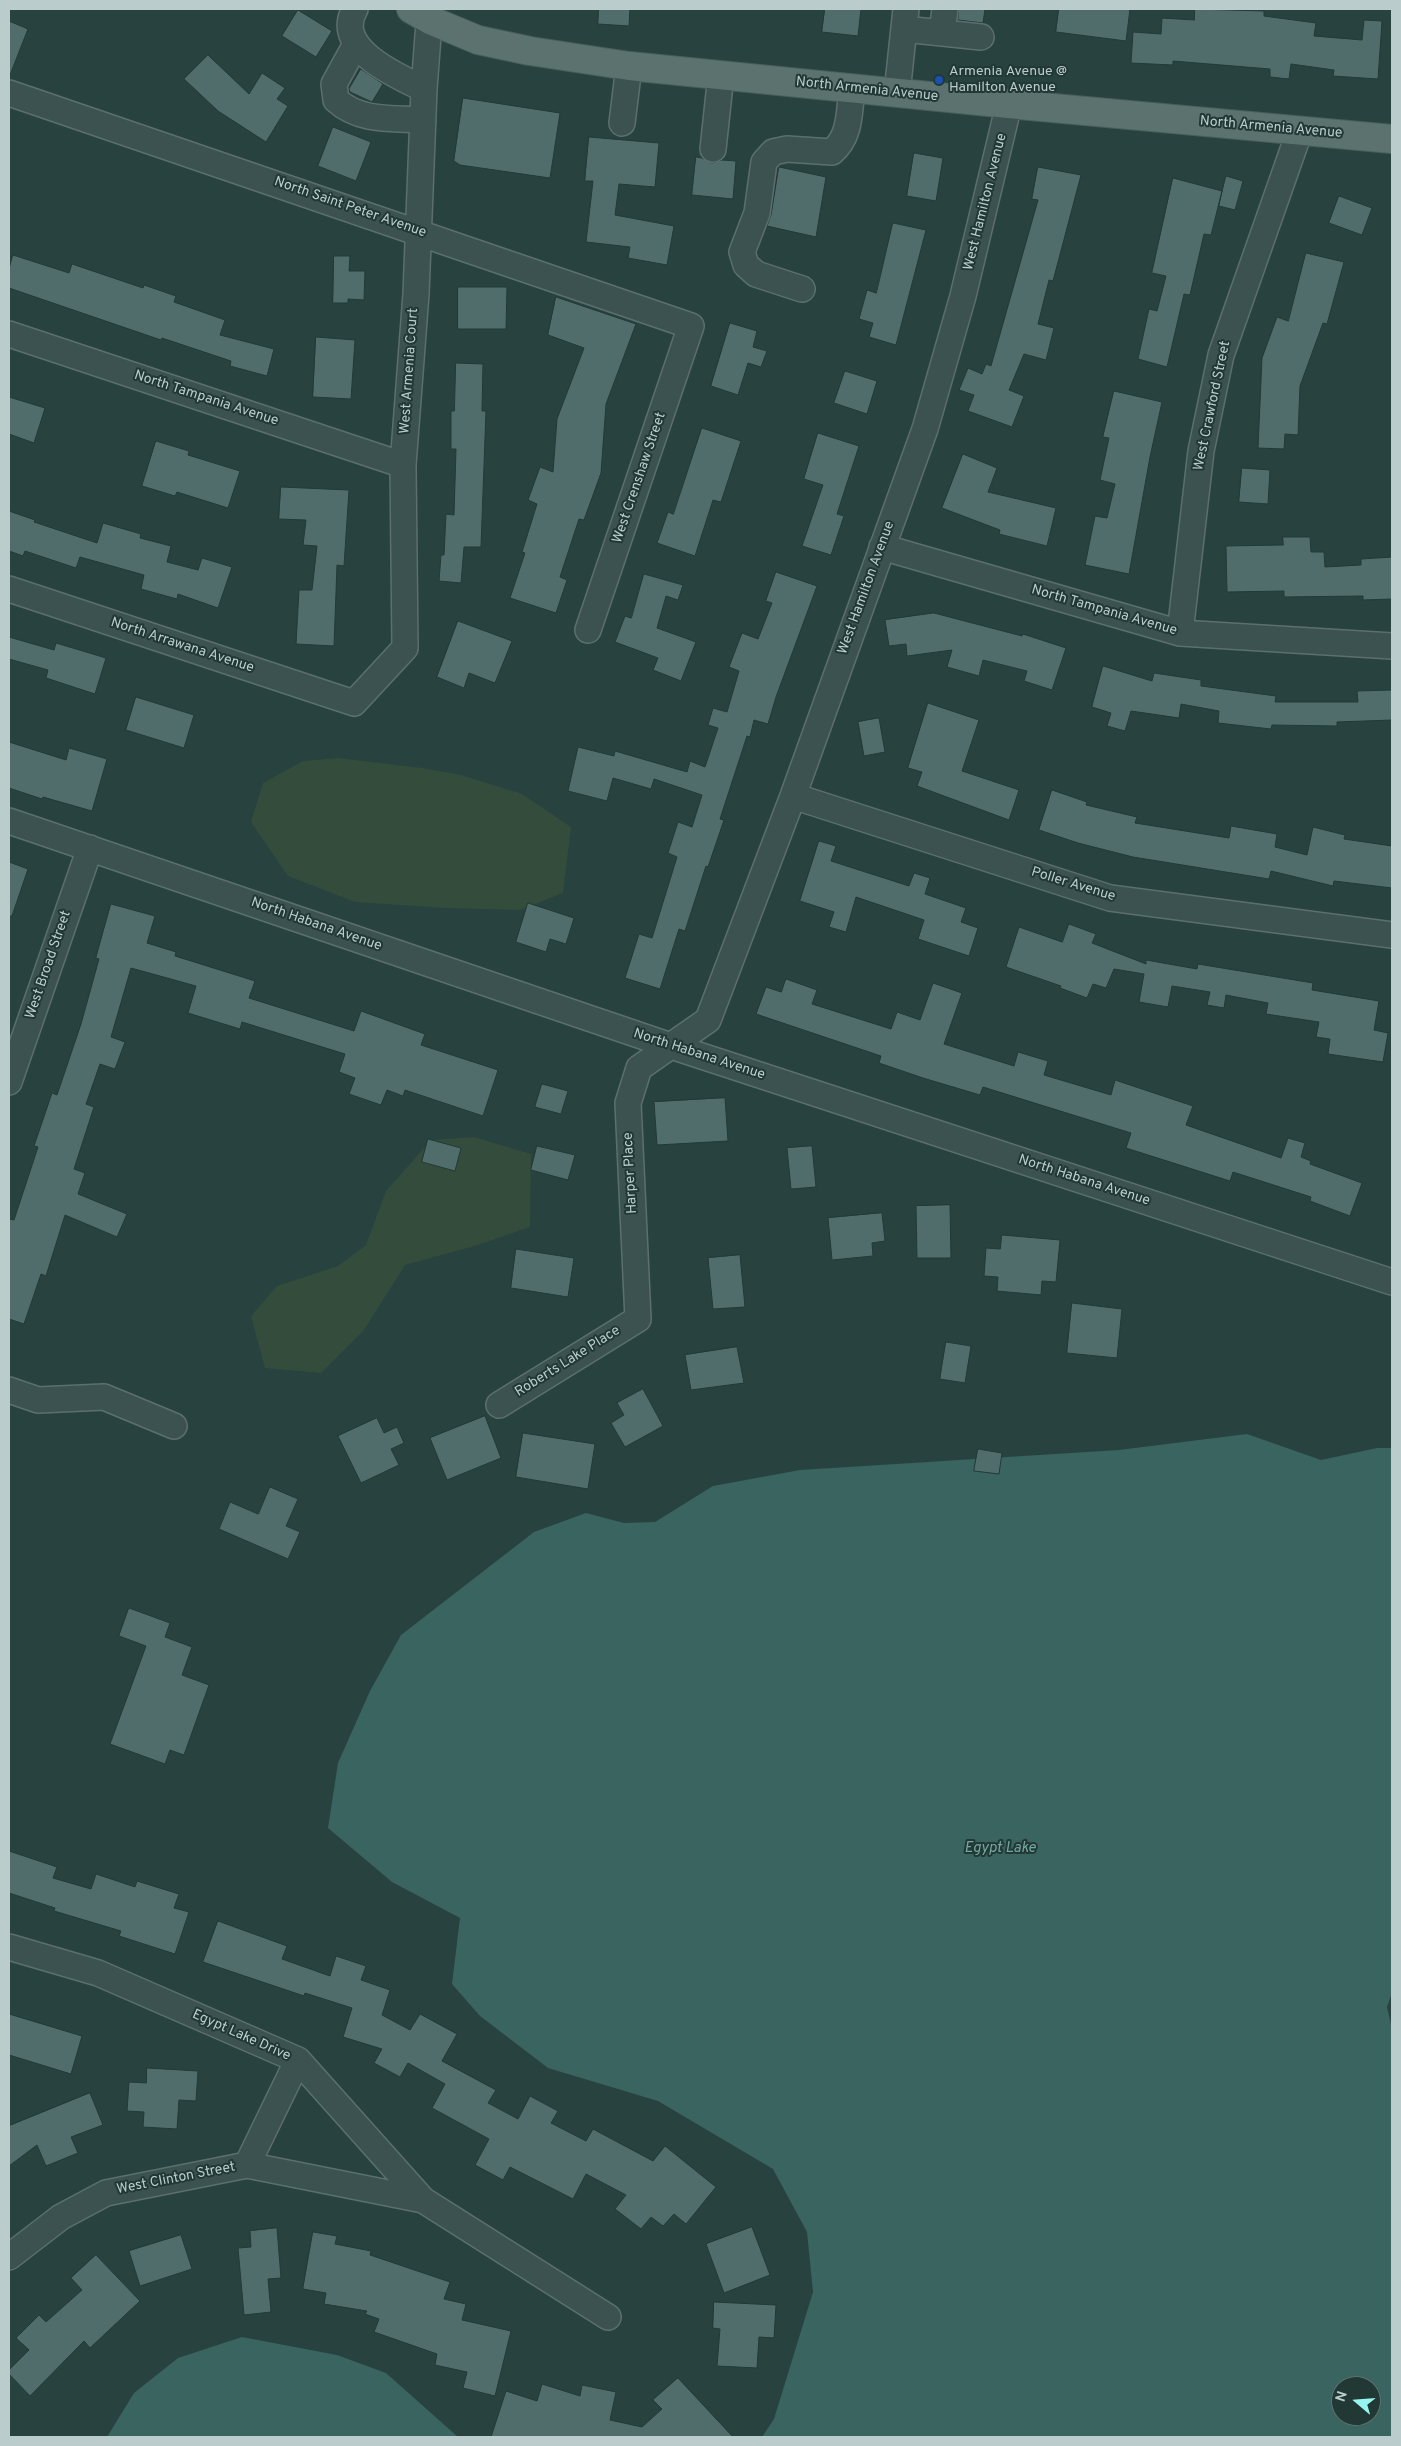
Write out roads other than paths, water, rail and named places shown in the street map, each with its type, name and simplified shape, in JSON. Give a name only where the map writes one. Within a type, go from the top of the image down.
[{"type":"main road","name":"North Armenia Avenue","points":[[424,12],[478,40],[530,51],[629,66],[1009,104],[1392,139]]},
{"type":"street","points":[[355,9],[349,21],[352,38],[356,44],[384,68],[424,89]]},
{"type":"street","points":[[942,33],[945,9]]},
{"type":"street","name":"West Armenia Court","points":[[354,703],[405,648],[402,465],[416,294],[424,89],[424,12]]},
{"type":"street","points":[[897,93],[905,19],[942,33],[981,37]]},
{"type":"street","points":[[356,44],[334,84],[336,100],[348,110],[361,116],[423,120]]},
{"type":"street","points":[[622,123],[629,66]]},
{"type":"street","points":[[713,149],[721,75]]},
{"type":"street","points":[[802,289],[756,274],[746,265],[742,252],[756,213],[764,162],[773,152],[787,149],[832,152],[842,144],[847,128],[852,88]]},
{"type":"street","name":"North Saint Peter Avenue","points":[[9,93],[418,231],[691,326]]},
{"type":"street","name":"West Hamilton Avenue","points":[[671,1046],[708,1020],[793,796],[925,429],[962,296],[1009,104]]},
{"type":"street","name":"West Crawford Street","points":[[1180,633],[1201,451],[1221,355],[1300,130]]},
{"type":"street","name":"West Crenshaw Street","points":[[588,630],[691,326]]},
{"type":"street","name":"North Tampania Avenue","points":[[9,334],[402,465]]},
{"type":"street","name":"North Tampania Avenue","points":[[882,546],[1180,633],[1392,646]]},
{"type":"street","name":"North Arrawana Avenue","points":[[9,589],[354,703]]},
{"type":"street","name":"Poller Avenue","points":[[793,796],[1110,898],[1392,935]]},
{"type":"street","name":"North Habana Avenue","points":[[9,821],[671,1046],[1392,1282]]},
{"type":"street","name":"West Broad Street","points":[[9,1082],[90,848]]},
{"type":"street","name":"Harper Place","points":[[638,1319],[628,1103],[639,1068],[671,1046]]},
{"type":"street","name":"Roberts Lake Place","points":[[499,1405],[638,1319]]},
{"type":"street","points":[[9,1390],[38,1400],[104,1397],[174,1426]]},
{"type":"street","name":"Egypt Lake Drive","points":[[9,1947],[98,1973],[298,2060],[423,2200],[608,2317]]},
{"type":"street","name":"West Clinton Street","points":[[9,2257],[61,2217],[106,2193],[247,2165],[298,2060]]},
{"type":"street","name":"Egypt Lake Drive","points":[[247,2165],[423,2200]]},
{"type":"water","name":"Egypt Lake","points":[[1247,1434],[1321,1460],[1377,1448],[1392,1448],[1392,1993],[1387,2007],[1392,2029],[1392,2437],[762,2437],[774,2419],[813,2292],[807,2232],[773,2169],[658,2101],[548,2068],[480,2016],[452,1984],[460,1918],[392,1882],[328,1828],[338,1763],[370,1691],[401,1635],[534,1532],[586,1513],[624,1523],[655,1522],[713,1486],[800,1470],[1119,1450]]},
{"type":"water","points":[[242,2337],[337,2355],[386,2373],[458,2437],[107,2437],[134,2393],[178,2358]]},
{"type":"place","name":"Armenia Avenue @ Hamilton Avenue","points":[[939,80]]}]
